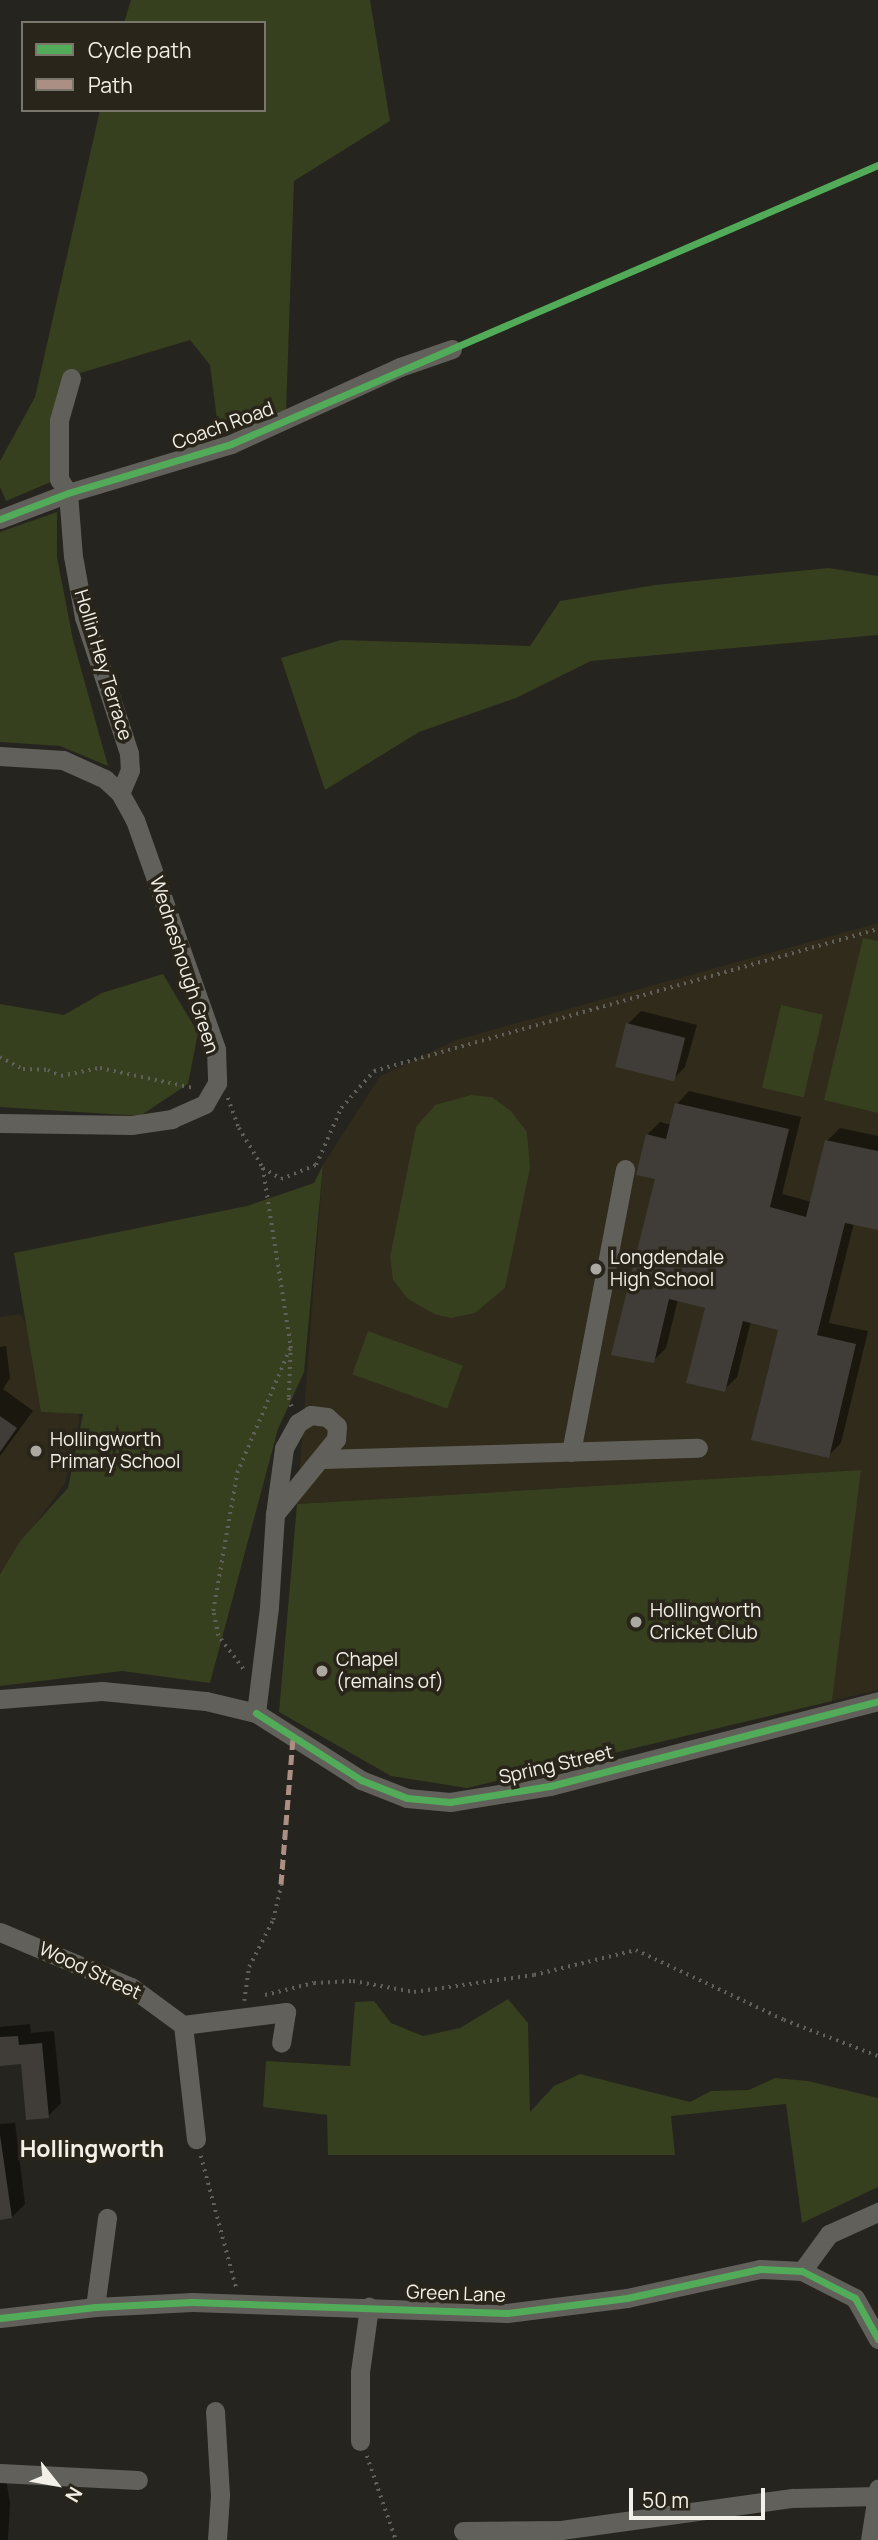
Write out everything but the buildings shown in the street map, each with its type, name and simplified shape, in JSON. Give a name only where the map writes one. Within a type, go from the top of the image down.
[{"type":"street","name":"Coach Road","points":[[0,519],[68,493],[231,444],[400,367],[452,349]]},
{"type":"street","name":"Hollin Hey Terrace","points":[[71,378],[60,420],[60,479],[68,493],[72,556],[84,617],[129,753],[130,769],[120,793]]},
{"type":"street","name":"Wedneshough Green","points":[[0,756],[64,760],[106,779],[120,793],[135,820],[216,1049],[217,1083]]},
{"type":"street","points":[[0,1123],[132,1125],[172,1119],[205,1104],[217,1083]]},
{"type":"street","points":[[571,1452],[625,1169]]},
{"type":"street","points":[[256,1713],[275,1514],[284,1448],[298,1423],[311,1415],[327,1417],[337,1426],[336,1439],[275,1514]]},
{"type":"street","points":[[322,1459],[698,1448]]},
{"type":"street","name":"Spring Street","points":[[0,1699],[102,1691],[206,1701],[256,1713],[361,1780],[407,1798],[450,1802],[550,1786],[878,1701]]},
{"type":"street","name":"Wood Street","points":[[0,1932],[131,1987],[183,2025]]},
{"type":"street","points":[[197,2139],[183,2025],[240,2011],[286,2012],[281,2043]]},
{"type":"street","points":[[802,2270],[829,2234],[878,2212]]},
{"type":"street","points":[[95,2307],[107,2218]]},
{"type":"street","name":"Green Lane","points":[[0,2318],[95,2307],[192,2302],[241,2306],[369,2307],[507,2313],[627,2298],[760,2269],[802,2270],[855,2298],[878,2339]]},
{"type":"street","points":[[360,2441],[360,2372],[369,2307]]},
{"type":"street","points":[[215,2411],[220,2495],[217,2540]]},
{"type":"street","points":[[0,2473],[138,2480]]},
{"type":"street","points":[[463,2531],[561,2535],[793,2498],[878,2492],[870,2540]]},
{"type":"path","points":[[263,1168],[281,1179],[316,1165],[341,1108],[374,1071],[878,929]]},
{"type":"path","points":[[0,1057],[23,1069],[48,1070],[61,1076],[100,1068],[192,1088],[217,1083],[263,1168],[290,1346],[289,1398],[298,1423]]},
{"type":"path","points":[[260,1690],[218,1636],[213,1611],[237,1473],[290,1346]]},
{"type":"path","points":[[240,2011],[249,1967],[273,1920],[281,1884]]},
{"type":"path","points":[[240,2011],[314,1983],[354,1981],[414,1992],[534,1975],[636,1950],[784,2020],[878,2056]]},
{"type":"path","points":[[197,2139],[241,2306]]},
{"type":"path","points":[[360,2441],[396,2540]]},
{"type":"shaded area","name":"Longdendale High School","points":[[878,923],[878,1690],[832,1701],[860,1470],[297,1504],[323,1165],[380,1076],[456,1040]]},
{"type":"shaded area","name":"Hollingworth Primary School","points":[[20,1314],[79,1409],[79,1422],[65,1483],[0,1573],[0,1317]]},
{"type":"green space","points":[[131,0],[370,0],[390,121],[294,181],[286,413],[219,435],[210,365],[190,340],[77,374],[53,481],[6,501],[0,487],[0,461],[35,397],[100,112],[266,112],[266,21],[125,21]]},
{"type":"green space","points":[[57,512],[57,557],[73,640],[108,766],[60,746],[0,742],[0,532]]},
{"type":"green space","points":[[829,568],[878,576],[878,635],[591,661],[516,698],[419,732],[325,790],[281,658],[341,640],[530,646],[560,601],[655,585]]},
{"type":"green space","points":[[863,938],[878,941],[878,1113],[824,1100]]},
{"type":"green space","points":[[163,974],[198,1033],[188,1084],[140,1116],[0,1107],[0,1004],[64,1015],[102,993]]},
{"type":"green space","points":[[781,1005],[823,1015],[804,1097],[762,1088]]},
{"type":"green space","points":[[471,1095],[492,1097],[511,1111],[527,1132],[530,1168],[505,1288],[475,1313],[451,1318],[434,1314],[408,1299],[393,1280],[390,1257],[416,1127],[435,1105]]},
{"type":"green space","points":[[323,1165],[304,1372],[278,1429],[210,1683],[122,1671],[0,1686],[0,1574],[21,1540],[68,1488],[83,1414],[41,1412],[14,1253],[247,1206],[314,1183]]},
{"type":"green space","points":[[368,1331],[463,1366],[447,1409],[352,1374]]},
{"type":"green space","points":[[861,1470],[832,1701],[467,1788],[391,1776],[279,1712],[297,1504]]},
{"type":"green space","points":[[508,1999],[528,2023],[530,2112],[554,2086],[580,2074],[690,2102],[711,2091],[749,2090],[775,2078],[808,2081],[878,2098],[878,2187],[802,2223],[786,2104],[671,2116],[675,2155],[328,2155],[327,2115],[263,2107],[266,2061],[350,2066],[355,2002],[374,2001],[391,2023],[423,2036],[460,2028]]},
{"type":"marked path","points":[[281,1884],[293,1739]]},
{"type":"cycle path","points":[[0,519],[68,493],[231,444],[878,165]]},
{"type":"cycle path","points":[[256,1713],[361,1780],[407,1798],[450,1802],[550,1786],[878,1701]]},
{"type":"cycle path","points":[[0,2318],[95,2307],[192,2302],[507,2313],[627,2298],[760,2269],[802,2271],[855,2298],[878,2339]]},
{"type":"place","name":"Longdendale High School","points":[[596,1269]]},
{"type":"place","name":"Hollingworth Primary School","points":[[36,1451]]},
{"type":"place","name":"Hollingworth Cricket Club","points":[[636,1622]]},
{"type":"place","name":"Chapel (remains of)","points":[[322,1671]]},
{"type":"district","name":"Hollingworth","points":[[92,2148]]}]
